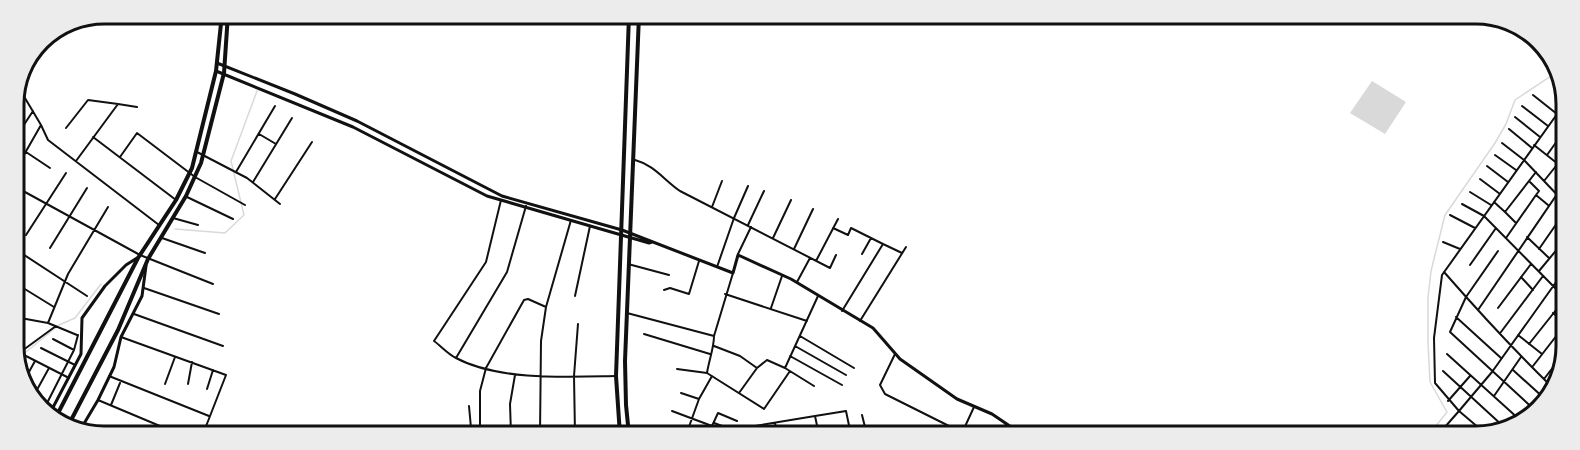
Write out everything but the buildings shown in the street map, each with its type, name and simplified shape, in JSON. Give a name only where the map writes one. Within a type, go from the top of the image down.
[{"type":"main road","points":[[59,411],[139,256],[176,200],[190,173],[218,63],[221,24]]},
{"type":"main road","points":[[72,419],[122,322],[148,259],[186,196],[204,155],[224,73],[227,24]]},
{"type":"main road","points":[[620,426],[616,376],[629,24]]},
{"type":"main road","points":[[628,426],[625,391],[626,313],[639,24]]},
{"type":"street","points":[[218,63],[357,121],[502,196],[622,232],[733,273]]},
{"type":"street","points":[[216,71],[353,127],[500,201],[590,226],[622,232]]},
{"type":"street","points":[[1533,95],[1556,113]]},
{"type":"street","points":[[24,98],[48,140],[159,225]]},
{"type":"street","points":[[66,128],[88,100],[137,107]]},
{"type":"street","points":[[75,161],[118,104]]},
{"type":"street","points":[[236,172],[275,106]]},
{"type":"street","points":[[1522,106],[1548,126]]},
{"type":"street","points":[[24,125],[33,111]]},
{"type":"street","points":[[1476,426],[1448,401],[1435,383],[1434,338],[1442,275],[1556,115]]},
{"type":"street","points":[[1515,117],[1540,137]]},
{"type":"street","points":[[253,182],[292,118]]},
{"type":"street","points":[[24,155],[41,125]]},
{"type":"street","points":[[1509,129],[1556,162]]},
{"type":"street","points":[[120,157],[137,133],[195,177],[245,205]]},
{"type":"street","points":[[259,134],[276,144]]},
{"type":"street","points":[[93,137],[176,200]]},
{"type":"street","points":[[275,199],[312,142]]},
{"type":"street","points":[[1546,155],[1556,142]]},
{"type":"street","points":[[1502,143],[1524,160],[1556,193]]},
{"type":"street","points":[[26,152],[50,168]]},
{"type":"street","points":[[196,152],[253,182],[280,204]]},
{"type":"street","points":[[1495,155],[1516,170]]},
{"type":"street","points":[[632,160],[652,166],[680,191],[830,268],[836,255]]},
{"type":"street","points":[[1487,166],[1508,182]]},
{"type":"street","points":[[1545,181],[1556,167]]},
{"type":"street","points":[[1505,212],[1536,172]]},
{"type":"street","points":[[26,235],[66,173]]},
{"type":"street","points":[[1480,179],[1500,194]]},
{"type":"street","points":[[712,207],[722,181]]},
{"type":"street","points":[[1506,238],[1539,191],[1529,181]]},
{"type":"street","points":[[717,267],[748,186]]},
{"type":"street","points":[[50,248],[87,188]]},
{"type":"street","points":[[24,190],[139,256],[213,284]]},
{"type":"street","points":[[707,373],[725,294],[764,191]]},
{"type":"street","points":[[1470,192],[1493,204],[1517,223]]},
{"type":"street","points":[[1536,195],[1548,206]]},
{"type":"street","points":[[1478,310],[1556,195]]},
{"type":"street","points":[[186,196],[233,219]]},
{"type":"street","points":[[502,196],[486,262],[434,340],[456,358],[515,374],[616,376]]},
{"type":"street","points":[[773,238],[791,200]]},
{"type":"street","points":[[456,358],[507,272],[526,203]]},
{"type":"street","points":[[1462,204],[1484,216],[1556,290]]},
{"type":"street","points":[[48,323],[76,258],[108,207]]},
{"type":"street","points":[[794,249],[813,209]]},
{"type":"street","points":[[1450,215],[1475,228]]},
{"type":"street","points":[[173,218],[198,225]]},
{"type":"street","points":[[816,261],[838,219]]},
{"type":"street","points":[[540,426],[541,341],[546,307],[571,220]]},
{"type":"street","points":[[1539,249],[1556,225]]},
{"type":"street","points":[[575,296],[590,226]]},
{"type":"street","points":[[833,228],[848,235],[852,228],[902,253]]},
{"type":"street","points":[[1470,265],[1496,228]]},
{"type":"street","points":[[161,237],[205,253]]},
{"type":"street","points":[[1527,237],[1549,258]]},
{"type":"street","points":[[862,254],[872,238]]},
{"type":"street","points":[[1443,242],[1460,249]]},
{"type":"street","points":[[843,311],[883,244]]},
{"type":"street","points":[[860,321],[906,247]]},
{"type":"street","points":[[1539,272],[1556,250]]},
{"type":"street","points":[[1498,251],[1466,297],[1450,332],[1530,405]]},
{"type":"street","points":[[24,255],[87,296]]},
{"type":"street","points":[[738,255],[797,282],[873,328],[900,359],[957,399],[992,414],[1009,426]]},
{"type":"street","points":[[53,407],[81,354],[82,318],[105,286],[126,265],[139,256]]},
{"type":"street","points":[[797,282],[810,258]]},
{"type":"street","points":[[664,290],[670,288],[689,294],[699,261]]},
{"type":"street","points":[[85,423],[114,367],[121,337],[134,314],[144,288],[146,264]]},
{"type":"street","points":[[628,264],[669,275]]},
{"type":"street","points":[[1498,308],[1531,264]]},
{"type":"street","points":[[1444,272],[1521,357],[1547,382]]},
{"type":"street","points":[[771,309],[782,276]]},
{"type":"street","points":[[1501,333],[1543,276]]},
{"type":"street","points":[[1521,278],[1533,290]]},
{"type":"street","points":[[1445,426],[1472,398],[1492,372],[1556,282]]},
{"type":"street","points":[[144,288],[219,314]]},
{"type":"street","points":[[24,289],[54,307]]},
{"type":"street","points":[[725,294],[807,321]]},
{"type":"street","points":[[785,368],[818,296]]},
{"type":"street","points":[[480,426],[480,391],[486,368],[524,300],[528,299],[546,307]]},
{"type":"street","points":[[1529,344],[1556,309]]},
{"type":"street","points":[[626,313],[714,336]]},
{"type":"street","points":[[1553,313],[1556,316]]},
{"type":"street","points":[[134,314],[223,346]]},
{"type":"street","points":[[1456,316],[1501,358]]},
{"type":"street","points":[[24,319],[48,323],[83,338]]},
{"type":"street","points":[[575,426],[574,376],[578,324]]},
{"type":"street","points":[[24,349],[56,326]]},
{"type":"street","points":[[644,334],[710,354]]},
{"type":"street","points":[[47,402],[74,350],[78,335]]},
{"type":"street","points":[[1517,335],[1542,354]]},
{"type":"street","points":[[1532,367],[1556,335]]},
{"type":"street","points":[[800,336],[854,368]]},
{"type":"street","points":[[121,337],[226,375],[206,426]]},
{"type":"street","points":[[52,339],[74,350]]},
{"type":"street","points":[[714,346],[740,356],[757,368]]},
{"type":"street","points":[[795,346],[846,375]]},
{"type":"street","points":[[41,348],[75,365]]},
{"type":"street","points":[[895,354],[880,384],[885,394],[948,426]]},
{"type":"street","points":[[1447,354],[1515,415]]},
{"type":"street","points":[[26,356],[69,378]]},
{"type":"street","points":[[790,356],[842,385]]},
{"type":"street","points":[[165,384],[175,357]]},
{"type":"street","points":[[1494,396],[1521,357]]},
{"type":"street","points":[[738,393],[757,368],[767,360],[814,386]]},
{"type":"street","points":[[29,373],[35,361]]},
{"type":"street","points":[[188,384],[192,362]]},
{"type":"street","points":[[1544,379],[1553,367]]},
{"type":"street","points":[[37,389],[49,368]]},
{"type":"street","points":[[677,369],[707,373],[764,409],[790,371]]},
{"type":"street","points":[[207,389],[213,370]]},
{"type":"street","points":[[1443,370],[1498,422]]},
{"type":"street","points":[[1513,370],[1539,394]]},
{"type":"street","points":[[511,426],[510,404],[515,374]]},
{"type":"street","points":[[109,376],[209,416]]},
{"type":"street","points":[[689,426],[699,399],[712,376]]},
{"type":"street","points":[[1448,401],[1470,376]]},
{"type":"street","points":[[111,405],[121,382]]},
{"type":"street","points":[[681,393],[699,399]]},
{"type":"street","points":[[98,400],[160,426]]},
{"type":"street","points":[[469,406],[471,426]]},
{"type":"street","points":[[965,426],[974,407]]},
{"type":"street","points":[[672,411],[712,426],[718,413],[736,421]]},
{"type":"street","points":[[756,426],[846,411],[848,426]]},
{"type":"street","points":[[862,415],[865,426]]},
{"type":"street","points":[[815,416],[817,426]]},
{"type":"street","points":[[714,423],[722,426]]},
{"type":"shaded area","points":[[1372,81],[1406,102],[1385,134],[1350,113]]},
{"type":"waterway","points":[[1436,426],[1447,412],[1430,382],[1428,298],[1431,271],[1445,215],[1495,143],[1506,124],[1515,100],[1551,76]]},
{"type":"waterway","points":[[175,229],[225,233],[244,215],[231,161],[257,91]]},
{"type":"waterway","points":[[25,353],[59,325],[75,318],[101,284]]}]
